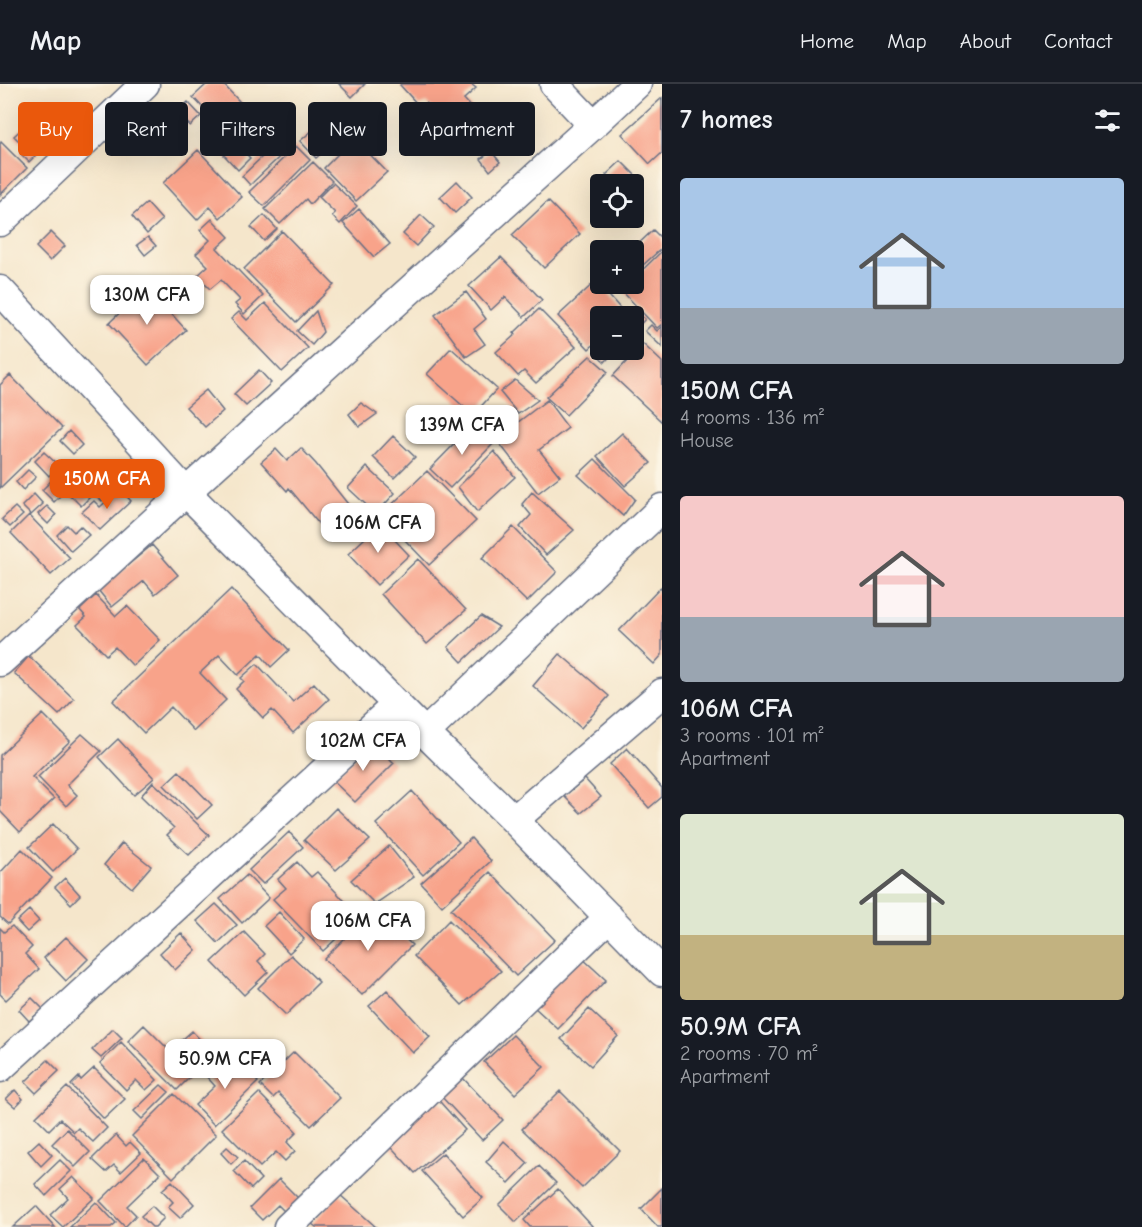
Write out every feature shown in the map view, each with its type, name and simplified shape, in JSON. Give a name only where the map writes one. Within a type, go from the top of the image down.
[{"type":"street","points":[[0,222],[145,84]]},
{"type":"street","points":[[554,84],[593,125]]},
{"type":"street","points":[[0,662],[637,84]]},
{"type":"street","points":[[0,290],[186,492],[514,820],[662,972]]},
{"type":"street","points":[[425,733],[662,508]]},
{"type":"street","points":[[514,820],[662,693]]},
{"type":"street","points":[[0,1068],[397,704]]},
{"type":"street","points":[[288,1227],[609,917]]},
{"type":"building","points":[[207,84],[223,84],[240,102],[200,102],[200,105],[193,97]]},
{"type":"building","points":[[339,84],[365,84],[352,97]]},
{"type":"building","points":[[471,84],[476,88],[464,99],[467,102],[415,102],[400,85]]},
{"type":"building","points":[[662,98],[662,153],[650,164],[622,134]]},
{"type":"building","points":[[188,102],[200,115],[190,126],[188,124]]},
{"type":"building","points":[[308,134],[308,150],[300,141]]},
{"type":"building","points":[[1,142],[27,168],[0,195],[0,144]]},
{"type":"building","points":[[296,146],[310,160],[264,206],[249,192],[286,156],[296,156]]},
{"type":"building","points":[[198,150],[200,156],[204,156],[242,197],[220,218],[210,207],[197,220],[163,183]]},
{"type":"building","points":[[23,156],[35,156],[29,162]]},
{"type":"building","points":[[225,156],[248,156],[250,158],[238,170]]},
{"type":"building","points":[[263,156],[280,156],[250,185],[242,176]]},
{"type":"building","points":[[336,156],[371,156],[387,172],[356,201],[324,168]]},
{"type":"building","points":[[485,156],[495,156],[500,162],[490,171],[481,159]]},
{"type":"building","points":[[621,161],[634,174],[607,174]]},
{"type":"building","points":[[313,162],[332,181],[310,204],[306,199],[280,224],[265,209]]},
{"type":"building","points":[[457,181],[472,197],[455,213],[440,197]]},
{"type":"building","points":[[333,183],[357,206],[340,224],[332,216],[335,213],[319,197]]},
{"type":"building","points":[[548,201],[580,234],[544,268],[512,235]]},
{"type":"building","points":[[147,203],[162,220],[147,234],[132,216]]},
{"type":"building","points":[[359,209],[390,244],[374,257],[343,223]]},
{"type":"building","points":[[264,215],[277,229],[264,241],[251,227]]},
{"type":"building","points":[[421,215],[434,227],[416,246],[403,234]]},
{"type":"building","points":[[212,219],[229,237],[217,248],[263,296],[244,314],[235,304],[240,300],[221,280],[210,289],[197,276],[208,266],[196,254],[210,240],[200,230]]},
{"type":"building","points":[[653,230],[662,239],[662,248],[644,264],[644,240]]},
{"type":"building","points":[[282,231],[334,285],[296,322],[244,269]]},
{"type":"building","points":[[51,232],[65,246],[50,261],[36,247]]},
{"type":"building","points":[[148,237],[156,246],[145,255],[137,245]]},
{"type":"building","points":[[662,251],[662,324],[657,328],[644,314],[644,306],[636,306],[625,294],[644,294],[644,268]]},
{"type":"building","points":[[501,257],[542,300],[524,317],[505,297],[491,310],[469,286]]},
{"type":"building","points":[[147,287],[186,330],[148,365],[109,323]]},
{"type":"building","points":[[590,287],[590,294],[607,294],[618,306],[590,306],[589,349],[558,316]]},
{"type":"building","points":[[466,292],[486,319],[474,329],[485,344],[466,357],[435,315]]},
{"type":"building","points":[[265,303],[308,348],[282,372],[231,319],[239,312],[247,320]]},
{"type":"building","points":[[539,309],[576,347],[536,383],[524,371],[518,376],[496,352]]},
{"type":"building","points":[[316,311],[323,332],[312,345],[297,331]]},
{"type":"building","points":[[651,325],[657,331],[662,326],[662,347],[645,331]]},
{"type":"building","points":[[644,345],[662,362],[662,422],[613,376],[628,360],[644,360]]},
{"type":"building","points":[[451,348],[497,389],[473,415],[427,374]]},
{"type":"building","points":[[590,356],[590,360],[594,360],[608,372],[566,415],[546,397]]},
{"type":"building","points":[[259,370],[271,383],[246,406],[234,394]]},
{"type":"building","points":[[10,375],[62,428],[0,488],[0,385]]},
{"type":"building","points":[[515,380],[538,400],[518,414],[500,392]]},
{"type":"building","points":[[206,390],[223,411],[205,427],[186,407]]},
{"type":"building","points":[[547,400],[568,428],[539,450],[560,476],[538,493],[496,439]]},
{"type":"building","points":[[361,403],[377,414],[359,427],[349,414]]},
{"type":"building","points":[[474,424],[494,443],[450,488],[430,469]]},
{"type":"building","points":[[69,431],[82,445],[73,454],[60,441]]},
{"type":"building","points":[[622,433],[651,463],[625,486],[597,456]]},
{"type":"building","points":[[393,436],[415,457],[394,478],[373,457]]},
{"type":"building","points":[[301,448],[355,513],[328,535],[289,488],[287,491],[261,462],[276,449],[287,461]]},
{"type":"building","points":[[494,451],[515,477],[477,512],[458,487]]},
{"type":"building","points":[[44,452],[59,466],[49,476],[35,461]]},
{"type":"building","points":[[595,459],[635,499],[623,516],[578,475]]},
{"type":"building","points":[[367,467],[395,493],[376,514],[348,488]]},
{"type":"building","points":[[28,470],[36,477],[23,490],[16,482]]},
{"type":"building","points":[[427,471],[476,521],[429,565],[381,515]]},
{"type":"building","points":[[103,472],[117,486],[102,501],[88,487]]},
{"type":"building","points":[[76,480],[91,496],[81,506],[66,491]]},
{"type":"building","points":[[51,481],[63,493],[54,502],[42,490]]},
{"type":"building","points":[[120,489],[131,501],[100,530],[82,512],[94,501],[100,507]]},
{"type":"building","points":[[532,492],[574,530],[546,555],[520,527],[531,515],[522,504]]},
{"type":"building","points":[[34,494],[43,504],[31,515],[22,506]]},
{"type":"building","points":[[47,506],[56,515],[48,524],[38,514]]},
{"type":"building","points":[[15,507],[23,515],[10,527],[2,519]]},
{"type":"building","points":[[29,515],[70,558],[51,575],[11,533]]},
{"type":"building","points":[[380,524],[409,555],[377,585],[348,554]]},
{"type":"building","points":[[67,525],[74,532],[80,526],[89,535],[71,551],[57,535]]},
{"type":"building","points":[[513,527],[557,572],[527,602],[482,558]]},
{"type":"building","points":[[152,545],[178,575],[155,594],[144,581],[112,607],[98,590]]},
{"type":"building","points":[[418,559],[466,610],[427,644],[381,594]]},
{"type":"building","points":[[662,586],[662,655],[654,664],[619,631]]},
{"type":"building","points":[[231,589],[289,650],[271,667],[260,654],[238,675],[219,655],[200,673],[226,700],[194,731],[171,707],[144,733],[113,701]]},
{"type":"building","points":[[96,595],[116,616],[127,606],[160,640],[133,666],[115,647],[106,655],[77,625],[86,617],[80,610]]},
{"type":"building","points":[[481,616],[499,627],[462,662],[448,647]]},
{"type":"building","points":[[560,654],[609,696],[581,728],[533,686]]},
{"type":"building","points":[[29,656],[74,699],[59,715],[14,673]]},
{"type":"building","points":[[257,664],[293,702],[314,683],[329,699],[293,733],[272,710],[263,718],[236,689],[244,681],[241,678]]},
{"type":"building","points":[[43,714],[70,741],[32,777],[54,799],[20,832],[0,811],[0,755]]},
{"type":"building","points":[[82,734],[101,751],[67,785],[77,795],[66,806],[38,777]]},
{"type":"building","points":[[118,739],[154,778],[134,795],[99,757]]},
{"type":"building","points":[[372,741],[394,763],[355,802],[332,780]]},
{"type":"building","points":[[627,748],[662,788],[662,797],[649,808],[610,764]]},
{"type":"building","points":[[179,771],[212,805],[197,819],[164,785]]},
{"type":"building","points":[[585,779],[601,797],[581,813],[564,796]]},
{"type":"building","points":[[153,782],[209,835],[189,855],[167,835],[174,828],[141,796]]},
{"type":"building","points":[[412,791],[459,842],[423,875],[376,824]]},
{"type":"building","points":[[336,808],[370,840],[336,870],[304,840]]},
{"type":"building","points":[[53,824],[77,849],[53,872],[29,847]]},
{"type":"building","points":[[289,832],[303,847],[263,884],[249,870]]},
{"type":"building","points":[[471,838],[491,861],[442,906],[421,883]]},
{"type":"building","points":[[122,843],[151,866],[132,888],[104,865]]},
{"type":"building","points":[[389,846],[414,877],[375,904],[351,880]]},
{"type":"building","points":[[22,849],[52,878],[8,924],[0,917],[0,873]]},
{"type":"building","points":[[297,862],[311,877],[317,872],[360,917],[323,951],[273,899],[286,888],[278,879]]},
{"type":"building","points":[[490,872],[555,940],[516,976],[451,909]]},
{"type":"building","points":[[247,875],[269,898],[242,923],[220,899]]},
{"type":"building","points":[[65,878],[80,895],[71,904],[55,887]]},
{"type":"building","points":[[216,904],[237,925],[218,943],[197,921]]},
{"type":"building","points":[[374,909],[412,945],[362,995],[324,959]]},
{"type":"building","points":[[29,910],[39,921],[27,932],[17,921]]},
{"type":"building","points":[[279,912],[304,939],[289,953],[264,926]]},
{"type":"building","points":[[449,920],[501,971],[462,1005],[414,956]]},
{"type":"building","points":[[12,926],[32,947],[25,954],[39,969],[6,1000],[0,994],[0,928],[4,932]]},
{"type":"building","points":[[244,932],[265,954],[258,961],[268,972],[244,995],[212,962]]},
{"type":"building","points":[[181,933],[196,950],[175,970],[160,953]]},
{"type":"building","points":[[66,937],[88,959],[66,981],[44,958]]},
{"type":"building","points":[[291,955],[319,982],[286,1015],[258,988]]},
{"type":"building","points":[[581,957],[606,980],[558,1029],[533,1006]]},
{"type":"building","points":[[387,990],[430,1037],[413,1053],[369,1006]]},
{"type":"building","points":[[32,998],[43,1009],[29,1021],[19,1010]]},
{"type":"building","points":[[589,1009],[618,1036],[591,1066],[561,1039]]},
{"type":"building","points":[[144,1025],[193,1074],[177,1090],[128,1041]]},
{"type":"building","points":[[113,1029],[122,1038],[101,1058],[92,1050]]},
{"type":"building","points":[[192,1031],[206,1046],[189,1062],[174,1047]]},
{"type":"building","points":[[513,1035],[544,1067],[515,1094],[484,1062]]},
{"type":"building","points":[[121,1042],[157,1080],[146,1090],[136,1080],[126,1090],[100,1063]]},
{"type":"building","points":[[253,1050],[271,1068],[260,1078],[243,1061]]},
{"type":"building","points":[[294,1052],[340,1098],[311,1126],[278,1093],[273,1098],[260,1085]]},
{"type":"building","points":[[226,1057],[235,1066],[239,1062],[258,1082],[214,1125],[195,1105],[215,1086],[206,1076]]},
{"type":"building","points":[[48,1060],[59,1071],[36,1093],[25,1082]]},
{"type":"building","points":[[94,1068],[125,1099],[104,1119],[71,1085],[79,1077],[81,1080]]},
{"type":"building","points":[[461,1076],[503,1120],[482,1140],[440,1095]]},
{"type":"building","points":[[161,1085],[169,1092],[142,1119],[134,1111]]},
{"type":"building","points":[[67,1087],[107,1128],[93,1142],[78,1128],[74,1132],[60,1119],[49,1130],[36,1117]]},
{"type":"building","points":[[15,1090],[23,1099],[15,1107],[6,1099]]},
{"type":"building","points":[[560,1091],[620,1151],[582,1188],[522,1129]]},
{"type":"building","points":[[259,1093],[297,1132],[287,1142],[295,1151],[285,1161],[276,1152],[260,1167],[222,1129]]},
{"type":"building","points":[[174,1094],[216,1135],[173,1178],[132,1136]]},
{"type":"building","points":[[433,1094],[465,1130],[415,1173],[383,1138]]},
{"type":"building","points":[[67,1129],[90,1152],[75,1167],[52,1144]]},
{"type":"building","points":[[116,1135],[126,1146],[130,1142],[141,1153],[121,1172],[114,1165],[106,1172],[92,1159]]},
{"type":"building","points":[[39,1141],[52,1155],[41,1166],[28,1151]]},
{"type":"building","points":[[504,1141],[528,1163],[509,1183],[486,1162]]},
{"type":"building","points":[[227,1147],[238,1157],[231,1164],[221,1153]]},
{"type":"building","points":[[443,1153],[483,1198],[463,1216],[422,1171]]},
{"type":"building","points":[[144,1158],[160,1174],[127,1206],[136,1215],[125,1227],[100,1201]]},
{"type":"building","points":[[60,1160],[71,1171],[46,1196],[35,1184]]},
{"type":"building","points":[[244,1161],[261,1179],[251,1189],[234,1171]]},
{"type":"building","points":[[539,1166],[556,1183],[516,1222],[499,1205]]},
{"type":"building","points":[[73,1177],[94,1198],[63,1227],[50,1215],[68,1198],[60,1189]]},
{"type":"building","points":[[279,1179],[301,1201],[288,1215],[278,1205],[262,1220],[250,1208]]},
{"type":"building","points":[[172,1181],[194,1204],[180,1218],[168,1207],[173,1202],[162,1190]]},
{"type":"building","points":[[662,1188],[662,1227],[658,1227],[641,1209]]},
{"type":"building","points":[[558,1189],[593,1227],[530,1227],[524,1220]]},
{"type":"building","points":[[339,1194],[376,1227],[316,1227],[312,1224]]},
{"type":"building","points":[[96,1202],[116,1223],[111,1227],[70,1227]]},
{"type":"building","points":[[36,1206],[55,1227],[13,1227]]},
{"type":"building","points":[[152,1206],[164,1218],[155,1227],[152,1227],[141,1216]]}]
